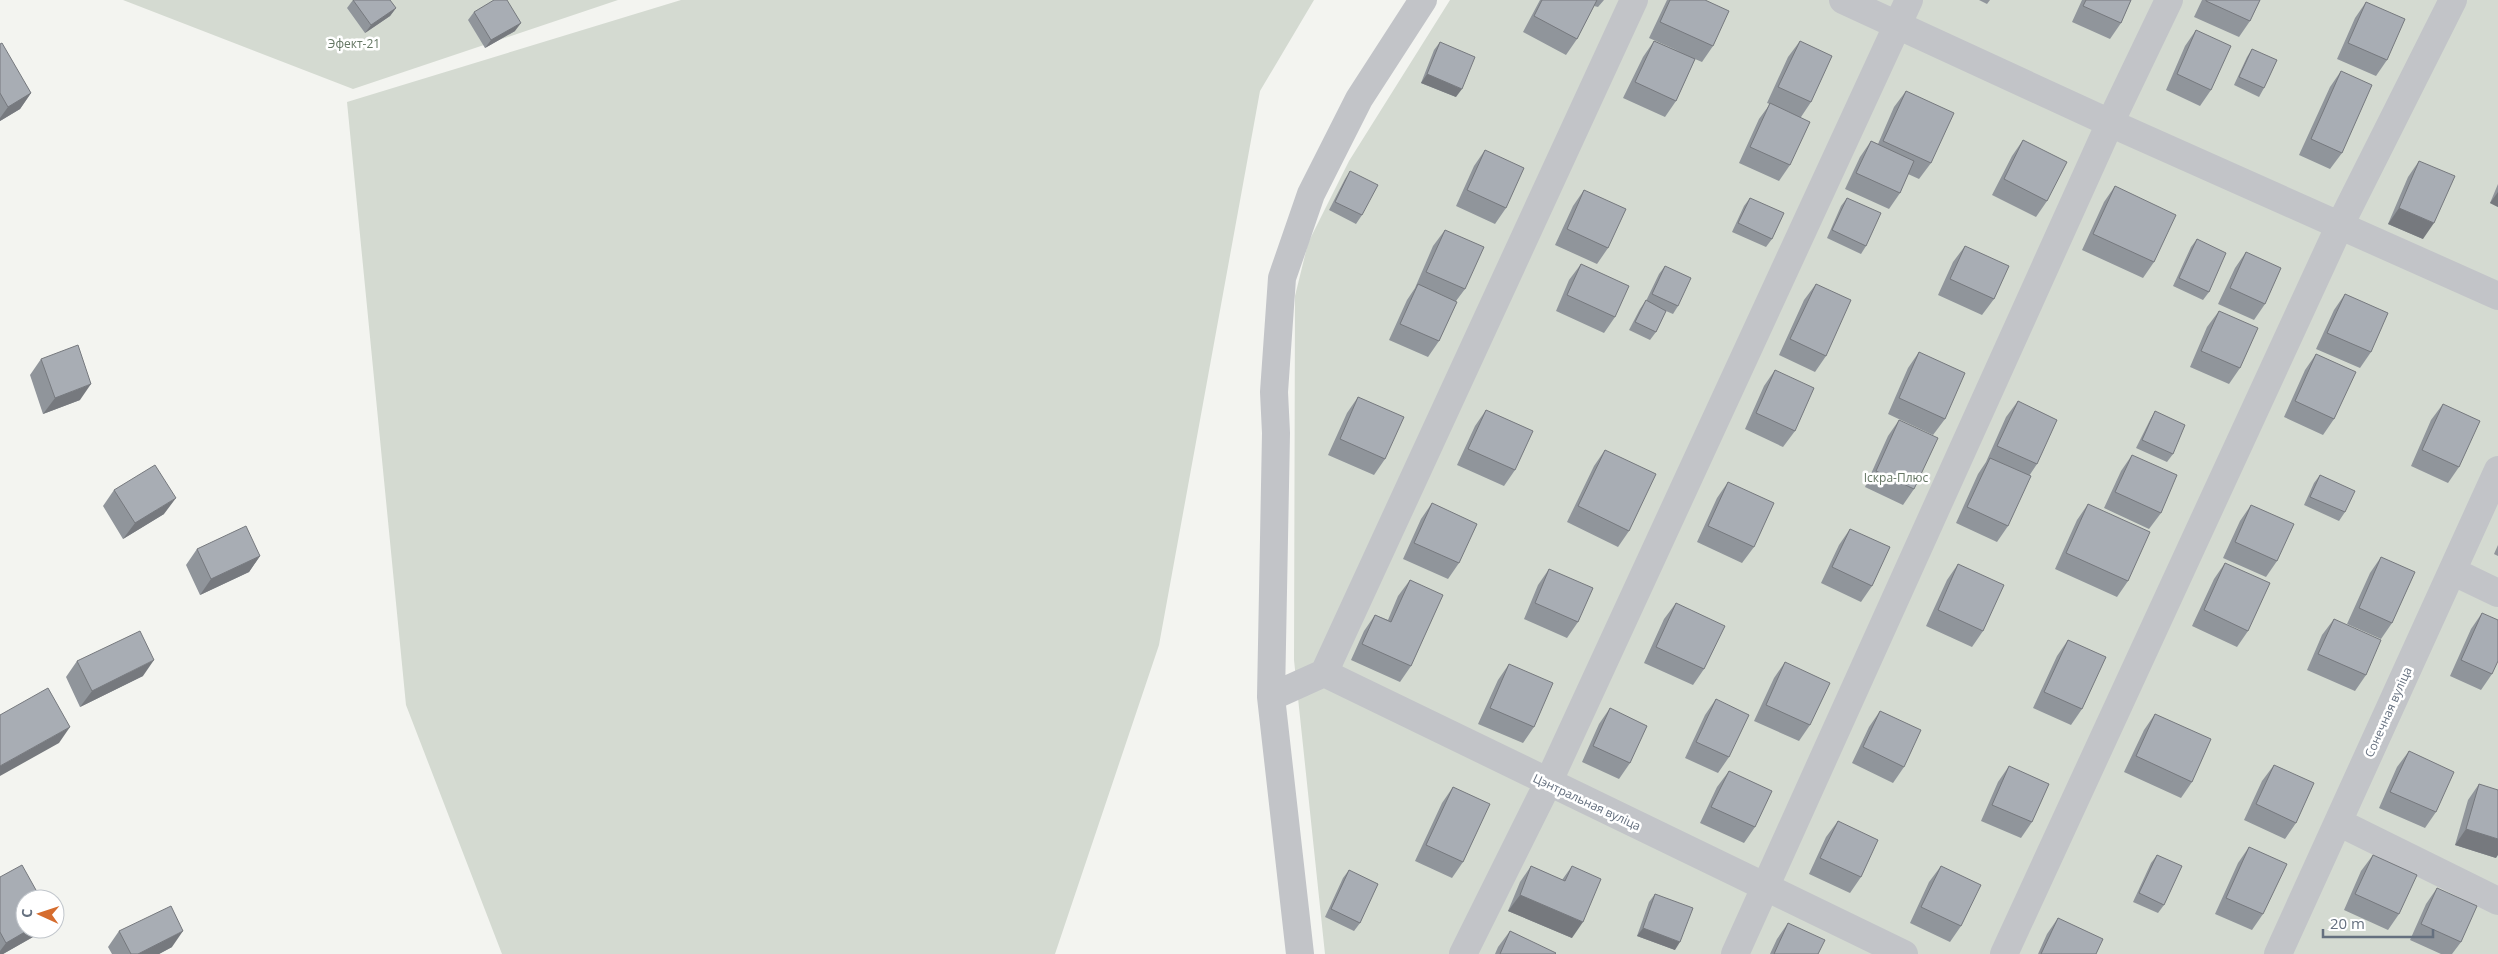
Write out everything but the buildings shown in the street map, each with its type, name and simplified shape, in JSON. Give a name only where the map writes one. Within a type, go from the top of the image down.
[{"type":"street","points":[[1300,954],[1271,697],[1276,433],[1274,392],[1282,278],[1311,194],[1359,98],[1423,0]]},
{"type":"street","points":[[1271,697],[1324,673],[1634,0]]},
{"type":"street","points":[[1843,0],[2110,124],[2498,296]]},
{"type":"street","points":[[1463,954],[1548,784],[1908,0]]},
{"type":"street","points":[[1735,954],[2110,124],[2169,0]]},
{"type":"street","points":[[2004,954],[2339,227],[2453,0]]},
{"type":"street","name":"Сонечная вуліца","points":[[2278,954],[2498,470]]},
{"type":"street","points":[[2452,571],[2498,594]]},
{"type":"street","name":"Цэнтральная вуліца","points":[[1324,673],[1548,784],[1904,954]]},
{"type":"street","points":[[2338,822],[2498,901]]},
{"type":"green space","name":"Эфект-21","points":[[123,0],[618,0],[353,89]]},
{"type":"green space","points":[[681,0],[1314,0],[1260,91],[1159,645],[1055,954],[502,954],[406,705],[347,102]]},
{"type":"green space","name":"Іскра-Плюс","points":[[1450,0],[2498,0],[2498,954],[1325,954],[1294,660],[1295,296],[1308,243],[1349,161]]}]
